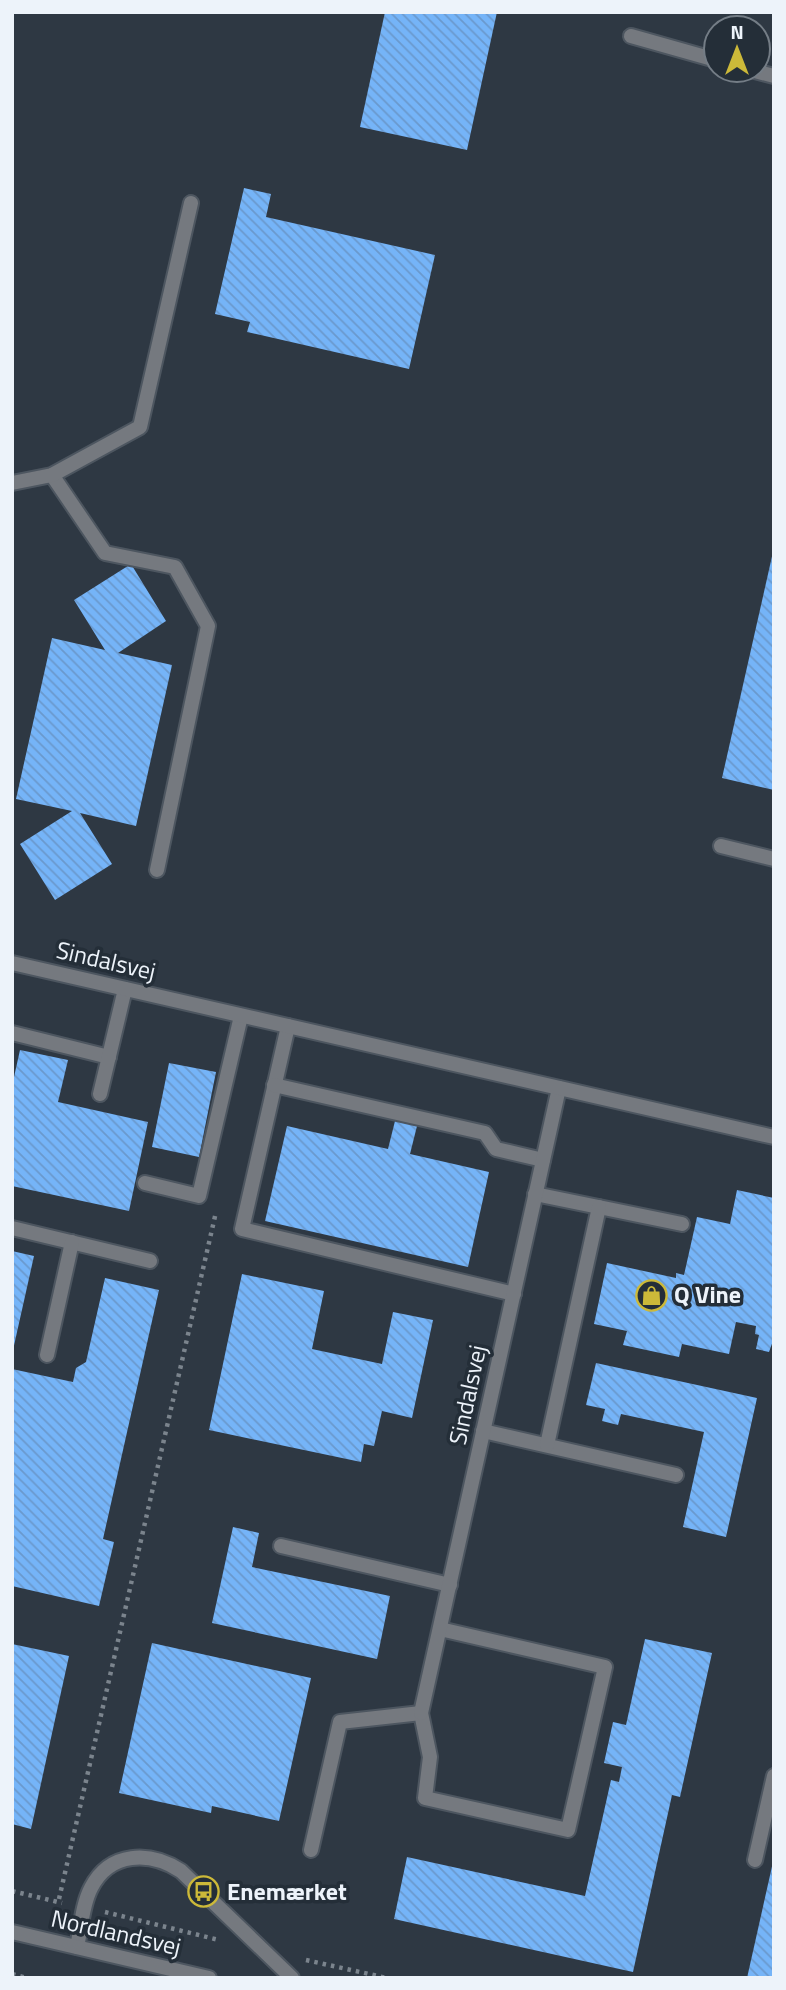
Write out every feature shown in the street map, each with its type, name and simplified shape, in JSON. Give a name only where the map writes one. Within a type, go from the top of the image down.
[{"type":"street","points":[[631,36],[702,56]]},
{"type":"street","points":[[12,483],[52,475],[140,427],[191,203]]},
{"type":"street","points":[[52,475],[105,553],[175,567],[208,626],[157,870]]},
{"type":"street","points":[[721,846],[774,859]]},
{"type":"street","name":"Sindalsvej","points":[[12,963],[774,1137]]},
{"type":"street","points":[[100,1094],[125,989]]},
{"type":"street","points":[[145,1183],[199,1196],[241,1016]]},
{"type":"street","points":[[288,1026],[242,1229],[514,1294]]},
{"type":"street","points":[[12,1033],[109,1057]]},
{"type":"street","points":[[274,1085],[485,1133],[496,1149],[543,1160]]},
{"type":"street","name":"Sindalsvej","points":[[421,1713],[559,1088]]},
{"type":"street","points":[[535,1194],[682,1224]]},
{"type":"street","points":[[547,1445],[599,1207]]},
{"type":"street","points":[[12,1228],[150,1261]]},
{"type":"street","points":[[47,1355],[72,1242]]},
{"type":"street","points":[[483,1432],[676,1475]]},
{"type":"street","points":[[281,1546],[450,1585]]},
{"type":"street","points":[[311,1850],[340,1722],[421,1713],[430,1757],[425,1798],[568,1830],[605,1667],[440,1629]]},
{"type":"street","points":[[755,1860],[774,1776]]},
{"type":"street","points":[[78,1947],[90,1889],[99,1876],[116,1861],[143,1857],[156,1859],[181,1871],[292,1978]]},
{"type":"street","name":"Nordlandsvej","points":[[12,1933],[209,1978]]},
{"type":"path","points":[[59,1902],[217,1210]]},
{"type":"path","points":[[12,1891],[226,1941]]},
{"type":"path","points":[[305,1960],[387,1978]]},
{"type":"path","points":[[12,1975],[27,1978]]},
{"type":"building","points":[[385,12],[497,12],[467,150],[360,127]]},
{"type":"building","points":[[244,188],[271,194],[266,217],[435,255],[409,369],[247,332],[250,322],[215,314]]},
{"type":"building","points":[[774,552],[774,790],[722,778]]},
{"type":"building","points":[[131,564],[166,621],[118,653],[172,665],[136,826],[80,813],[112,864],[55,900],[20,844],[72,811],[16,799],[52,638],[105,650],[74,600]]},
{"type":"building","points":[[20,1050],[68,1060],[58,1102],[148,1122],[129,1211],[12,1186],[12,1086]]},
{"type":"building","points":[[169,1063],[216,1072],[199,1157],[152,1147]]},
{"type":"building","points":[[396,1117],[418,1122],[410,1154],[489,1172],[468,1267],[265,1221],[287,1126],[388,1149]]},
{"type":"building","points":[[737,1190],[774,1198],[774,1338],[769,1352],[756,1349],[759,1335],[755,1334],[756,1326],[736,1322],[729,1354],[682,1344],[679,1357],[623,1345],[627,1331],[594,1324],[607,1263],[676,1278],[676,1273],[684,1275],[697,1217],[730,1224]]},
{"type":"building","points":[[12,1251],[34,1256],[13,1350],[12,1350]]},
{"type":"building","points":[[242,1274],[324,1291],[312,1349],[382,1364],[393,1312],[433,1320],[412,1418],[382,1411],[374,1446],[364,1444],[361,1462],[209,1430]]},
{"type":"building","points":[[105,1278],[159,1290],[103,1539],[114,1542],[99,1606],[12,1586],[12,1369],[73,1382],[76,1368],[86,1362]]},
{"type":"building","points":[[596,1363],[757,1398],[726,1537],[683,1527],[704,1432],[621,1414],[618,1425],[602,1421],[605,1409],[586,1405]]},
{"type":"building","points":[[233,1527],[259,1533],[252,1567],[390,1596],[377,1659],[212,1623]]},
{"type":"building","points":[[645,1639],[712,1653],[680,1797],[672,1795],[633,1972],[394,1919],[407,1857],[585,1896],[611,1780],[619,1782],[622,1767],[604,1763],[613,1722],[626,1725]]},
{"type":"building","points":[[152,1643],[311,1678],[279,1821],[212,1806],[211,1813],[119,1793]]},
{"type":"building","points":[[12,1644],[69,1656],[31,1829],[12,1824]]},
{"type":"building","points":[[773,1862],[774,1978],[747,1978]]},
{"type":"place","name":"Q Vine","points":[[651,1295]]},
{"type":"place","name":"Enemærket","points":[[204,1892]]}]
